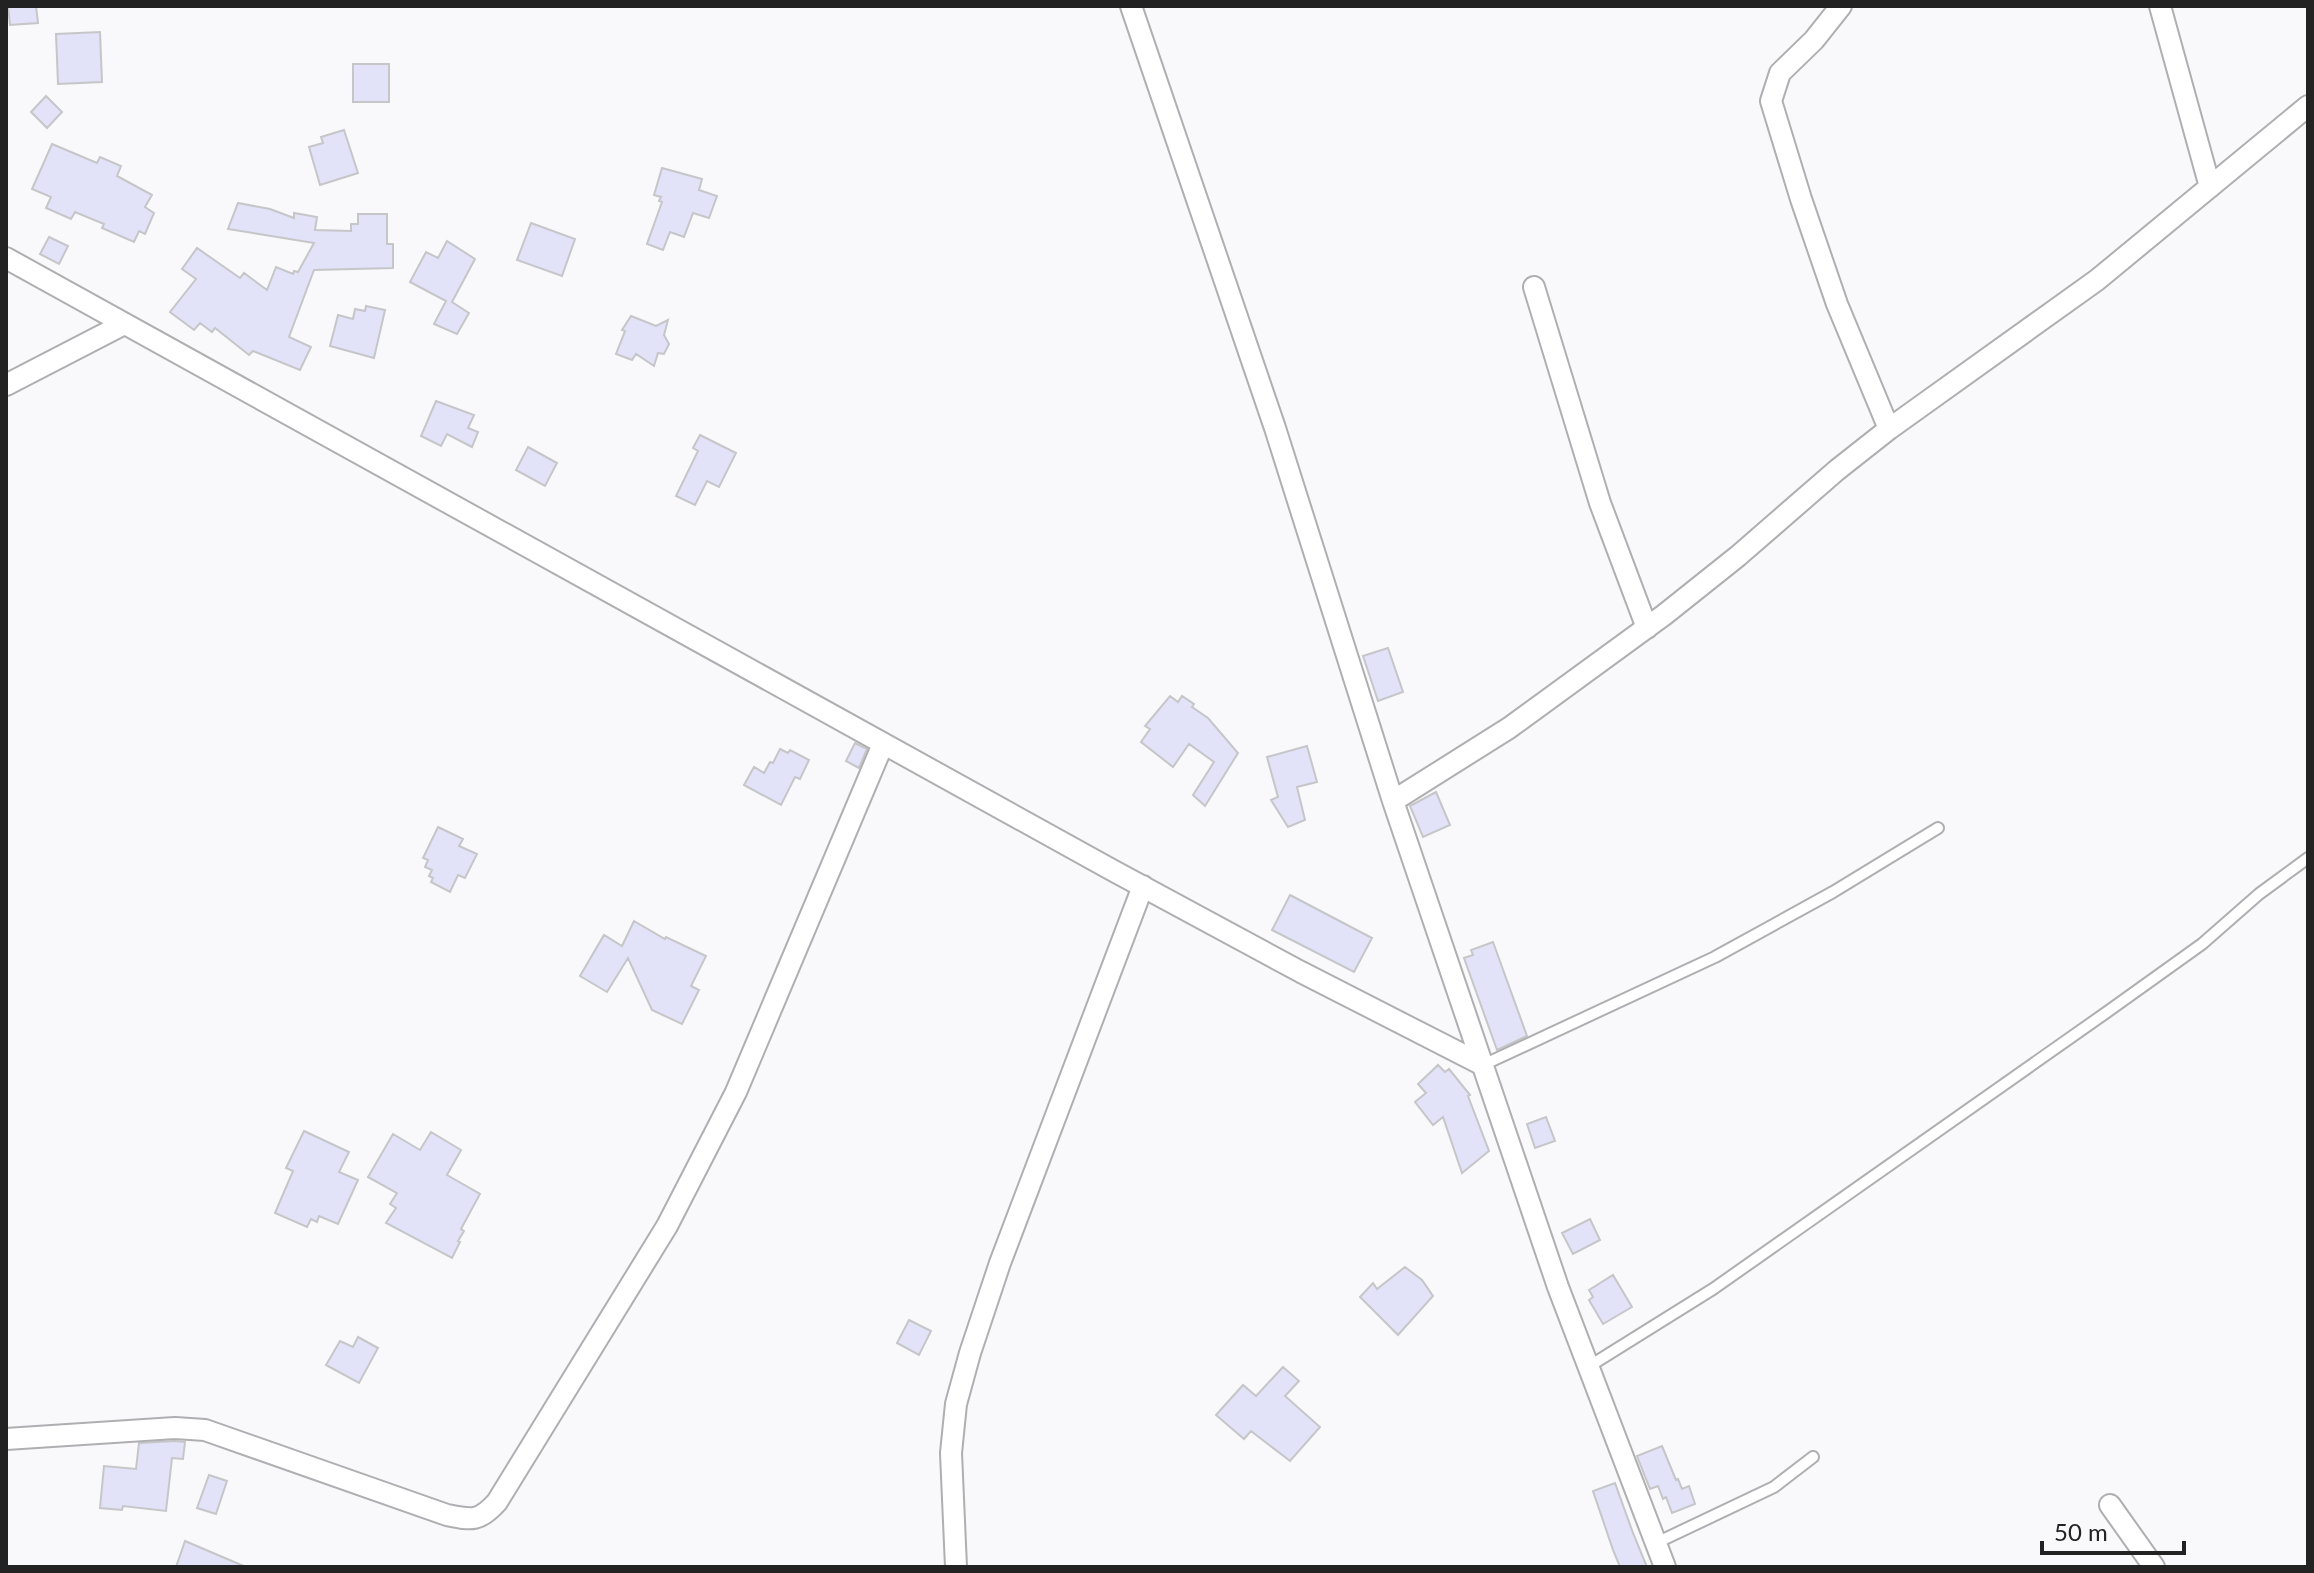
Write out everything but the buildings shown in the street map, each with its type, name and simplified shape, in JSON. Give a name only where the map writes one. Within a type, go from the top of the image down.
[{"type":"street","points":[[1131,6],[1275,428],[1393,801],[1558,1287],[1665,1567]]},
{"type":"street","points":[[1841,6],[1814,40],[1780,73],[1771,101],[1837,304],[1889,429]]},
{"type":"street","points":[[2160,6],[2210,187]]},
{"type":"street","points":[[1393,801],[1509,728],[1647,628],[1889,429],[2065,305],[2308,106]]},
{"type":"street","points":[[6,258],[883,744],[1301,972],[1483,1065]]},
{"type":"street","points":[[1534,287],[1600,503],[1647,628]]},
{"type":"street","points":[[6,385],[124,324]]},
{"type":"street","points":[[6,1439],[175,1428],[205,1430],[447,1515],[469,1520],[484,1516],[497,1502],[659,1239],[716,1132],[799,946],[883,744]]},
{"type":"street","points":[[956,1567],[951,1453],[956,1404],[966,1366],[1000,1263],[1143,886]]},
{"type":"street","points":[[2110,1505],[2154,1567]]},
{"type":"lane","points":[[1483,1065],[1715,957],[1833,892],[1938,828]]},
{"type":"lane","points":[[1588,1367],[1713,1289],[2119,1003],[2202,944],[2259,894],[2308,858]]},
{"type":"lane","points":[[1654,1544],[1774,1487],[1813,1457]]}]
